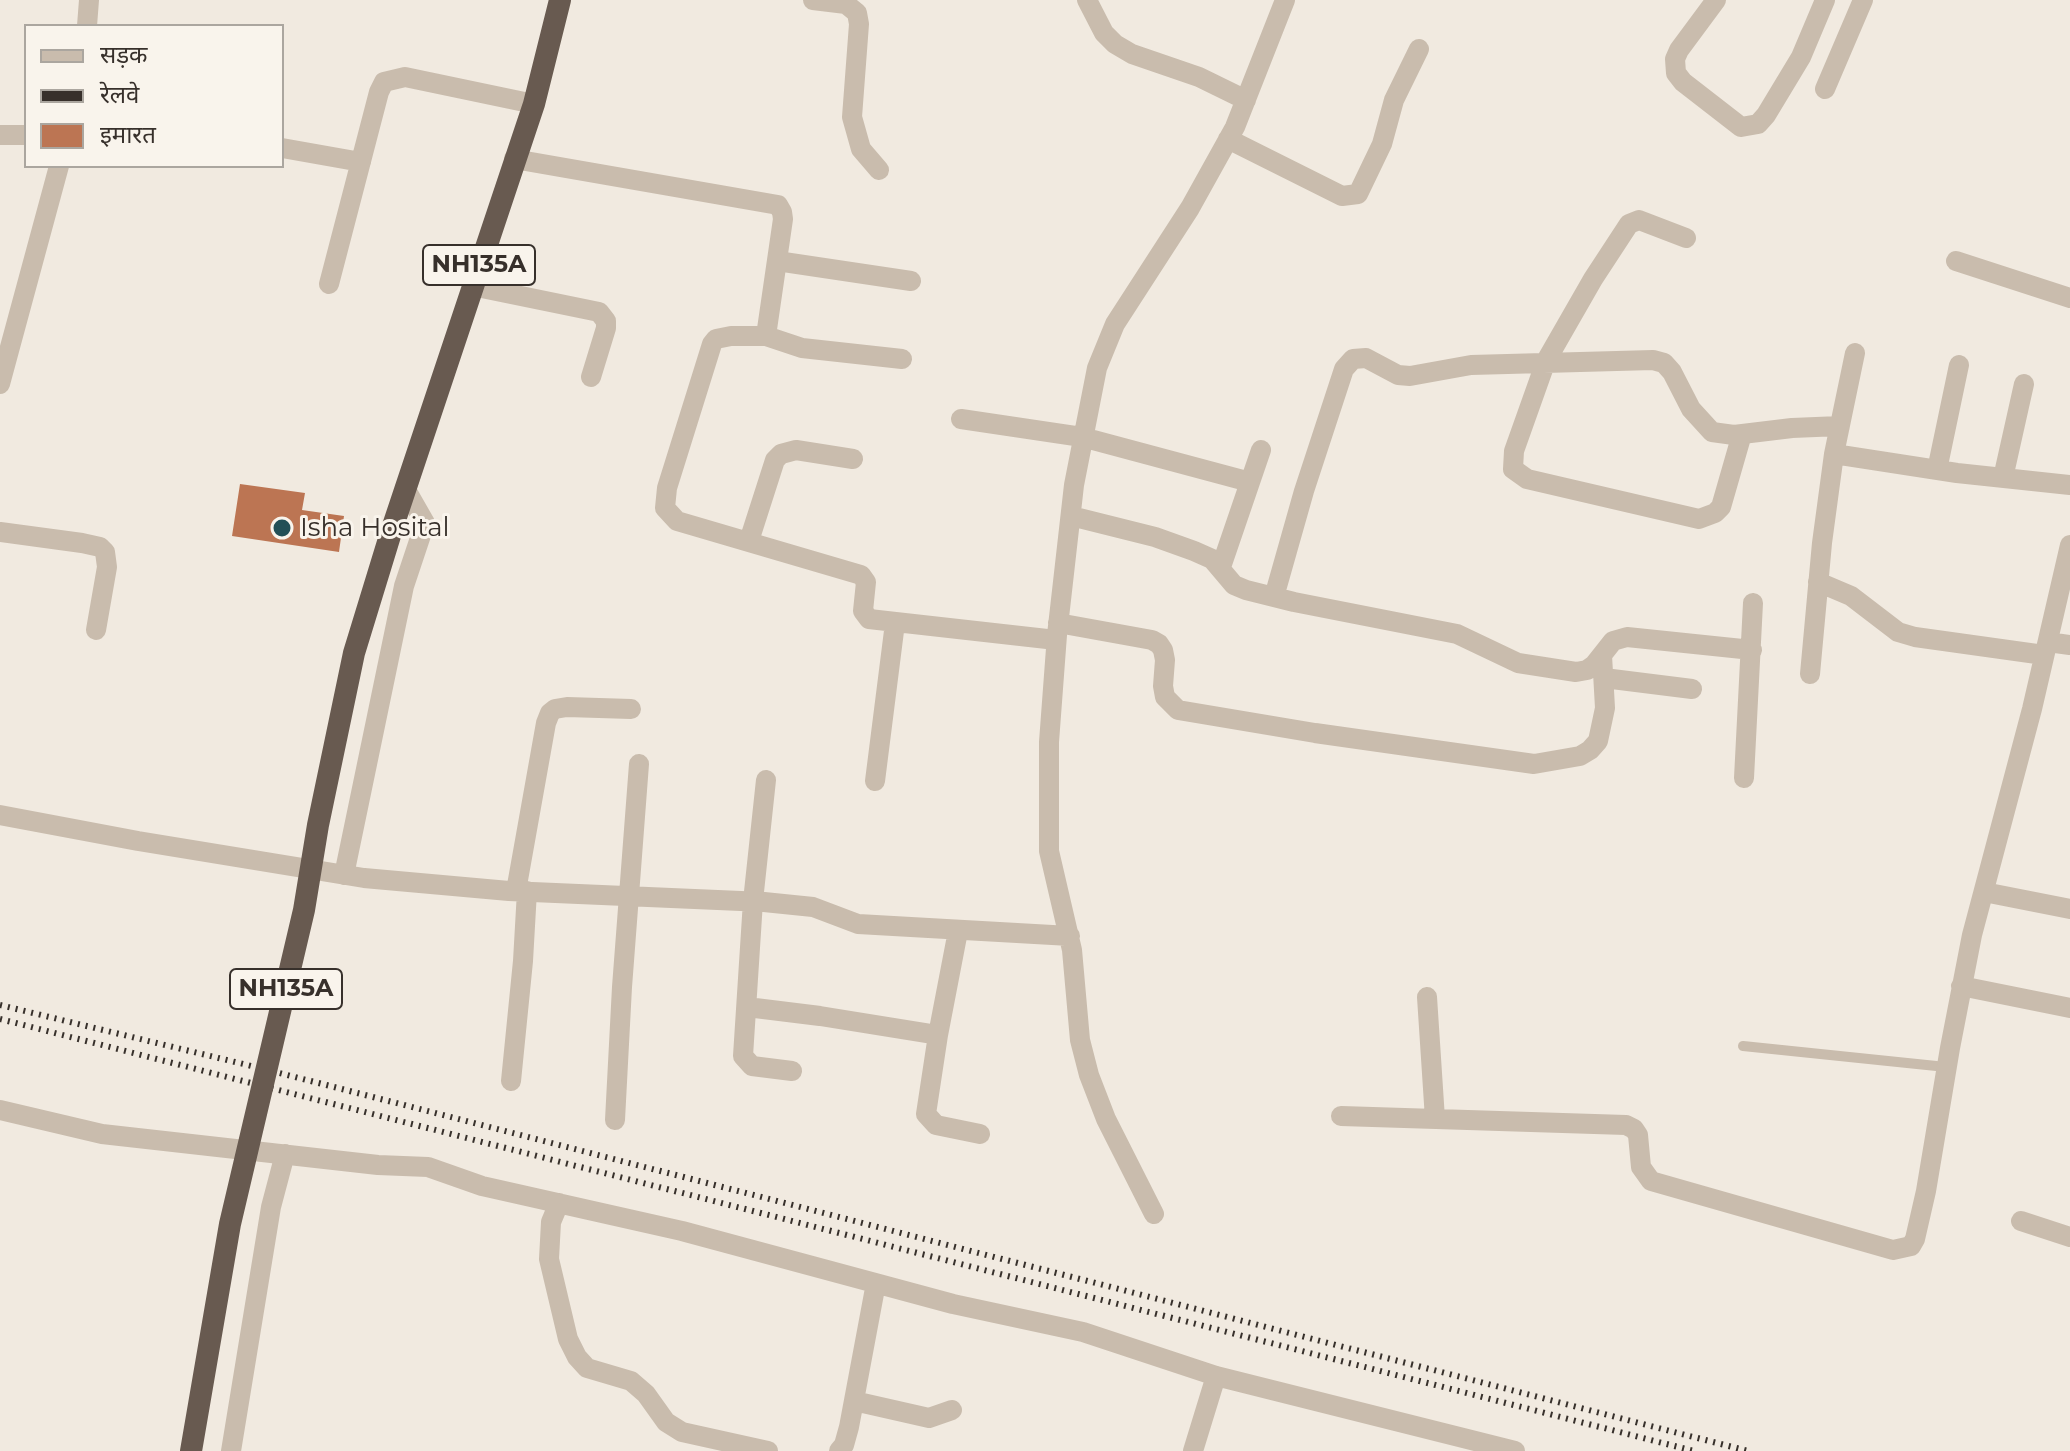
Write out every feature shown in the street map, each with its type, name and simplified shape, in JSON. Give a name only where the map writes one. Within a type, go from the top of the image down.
[{"type":"highway","name":"NH135A","points":[[191,1451],[230,1224],[304,910],[318,825],[354,653],[405,488],[534,104],[560,0]]},
{"type":"street","points":[[87,24],[89,0]]},
{"type":"street","points":[[813,0],[846,4],[857,13],[859,24],[852,117],[861,149],[879,170]]},
{"type":"street","points":[[1087,0],[1104,33],[1115,44],[1132,54],[1199,77],[1246,100]]},
{"type":"street","points":[[1154,1214],[1106,1119],[1080,1040],[1070,936],[1049,851],[1047,823],[1057,631],[1082,437],[1097,368],[1115,324],[1190,208],[1228,139],[1285,0]]},
{"type":"street","points":[[1716,0],[1679,50],[1676,73],[1683,82],[1741,127],[1758,124],[1766,115],[1801,57],[1825,0]]},
{"type":"street","points":[[1825,89],[1863,0]]},
{"type":"street","points":[[1228,139],[1342,196],[1358,194],[1363,190],[1382,144],[1394,100],[1419,49]]},
{"type":"street","points":[[329,284],[384,82],[405,77],[534,104]]},
{"type":"street","points":[[0,135],[24,135]]},
{"type":"street","points":[[284,148],[361,162]]},
{"type":"street","points":[[514,159],[778,205],[783,219],[766,336]]},
{"type":"street","points":[[0,384],[58,168]]},
{"type":"street","points":[[1686,238],[1639,220],[1629,224],[1546,361],[1514,451],[1513,469],[1527,479],[1699,519],[1721,507],[1742,434]]},
{"type":"street","points":[[777,261],[911,281]]},
{"type":"street","points":[[1956,261],[2070,298]]},
{"type":"street","points":[[472,286],[599,312],[606,321],[606,328],[591,377]]},
{"type":"street","points":[[902,359],[802,348],[766,336],[721,337],[712,344],[664,498],[665,508],[677,521],[861,575],[866,582],[862,606],[865,616],[876,621],[1057,631],[1152,640],[1163,650],[1165,697],[1178,710],[1315,733],[1534,764],[1580,756],[1598,741],[1601,731],[1605,708],[1602,655]]},
{"type":"street","points":[[1810,674],[1834,454],[1855,353]]},
{"type":"street","points":[[1274,597],[1304,491],[1347,364],[1353,359],[1366,358],[1398,375],[1410,376],[1456,366],[1546,361],[1635,360],[1664,363],[1691,409],[1712,432],[1742,434],[1840,426]]},
{"type":"street","points":[[1937,470],[1959,365]]},
{"type":"street","points":[[2003,478],[2024,384]]},
{"type":"street","points":[[961,419],[1082,437],[1250,482]]},
{"type":"street","points":[[749,541],[775,460],[781,454],[796,450],[853,459]]},
{"type":"street","points":[[1221,567],[1261,450]]},
{"type":"street","points":[[1834,454],[1937,470],[2070,485]]},
{"type":"street","points":[[344,875],[404,586],[425,523],[405,488]]},
{"type":"street","points":[[1071,516],[1155,537],[1194,551],[1212,559],[1234,585],[1274,597],[1457,634],[1518,663],[1576,672],[1587,670],[1613,641],[1627,637],[1752,650]]},
{"type":"street","points":[[0,532],[82,543],[100,547],[105,552],[107,567],[96,630]]},
{"type":"street","points":[[1341,1116],[1626,1125],[1638,1135],[1641,1167],[1651,1181],[1893,1250],[1911,1246],[1915,1239],[1961,986],[2070,545]]},
{"type":"street","points":[[1818,582],[1851,596],[1906,635],[2046,648],[2070,645]]},
{"type":"street","points":[[1744,778],[1753,603]]},
{"type":"street","points":[[875,781],[895,623]]},
{"type":"street","points":[[1604,678],[1692,689]]},
{"type":"street","points":[[511,1081],[523,961],[522,891],[546,723],[555,709],[567,707],[631,709]]},
{"type":"street","points":[[615,1120],[639,764]]},
{"type":"street","points":[[766,780],[753,901],[743,1048],[747,1063],[752,1066],[792,1071]]},
{"type":"street","points":[[0,815],[344,875],[522,891],[753,901],[813,907],[858,924],[1070,936]]},
{"type":"street","points":[[1984,892],[2070,909]]},
{"type":"street","points":[[958,931],[926,1114],[936,1125],[980,1134]]},
{"type":"street","points":[[1961,986],[2070,1008]]},
{"type":"street","points":[[1427,997],[1435,1119]]},
{"type":"street","points":[[747,1007],[938,1035]]},
{"type":"street","points":[[0,1110],[102,1134],[378,1165],[428,1167],[482,1186],[682,1231],[953,1304],[1083,1332],[1216,1376],[1515,1451]]},
{"type":"street","points":[[231,1451],[271,1207],[285,1154]]},
{"type":"street","points":[[559,1203],[551,1222],[549,1259],[568,1339],[577,1357],[587,1368],[631,1381],[646,1394],[666,1422],[682,1432],[768,1451]]},
{"type":"street","points":[[2021,1221],[2070,1237]]},
{"type":"street","points":[[839,1451],[847,1436],[876,1283]]},
{"type":"street","points":[[1193,1451],[1216,1376]]},
{"type":"street","points":[[854,1401],[929,1418],[952,1410]]},
{"type":"lane","points":[[1743,1046],[1946,1067]]},
{"type":"building","points":[[240,484],[305,493],[302,510],[344,516],[339,552],[232,536]]},
{"type":"railway","points":[[0,1005],[268,1070],[1748,1451]]},
{"type":"railway","points":[[0,1019],[1694,1451]]},
{"type":"place","name":"Isha Hosital","points":[[282,528]]}]
